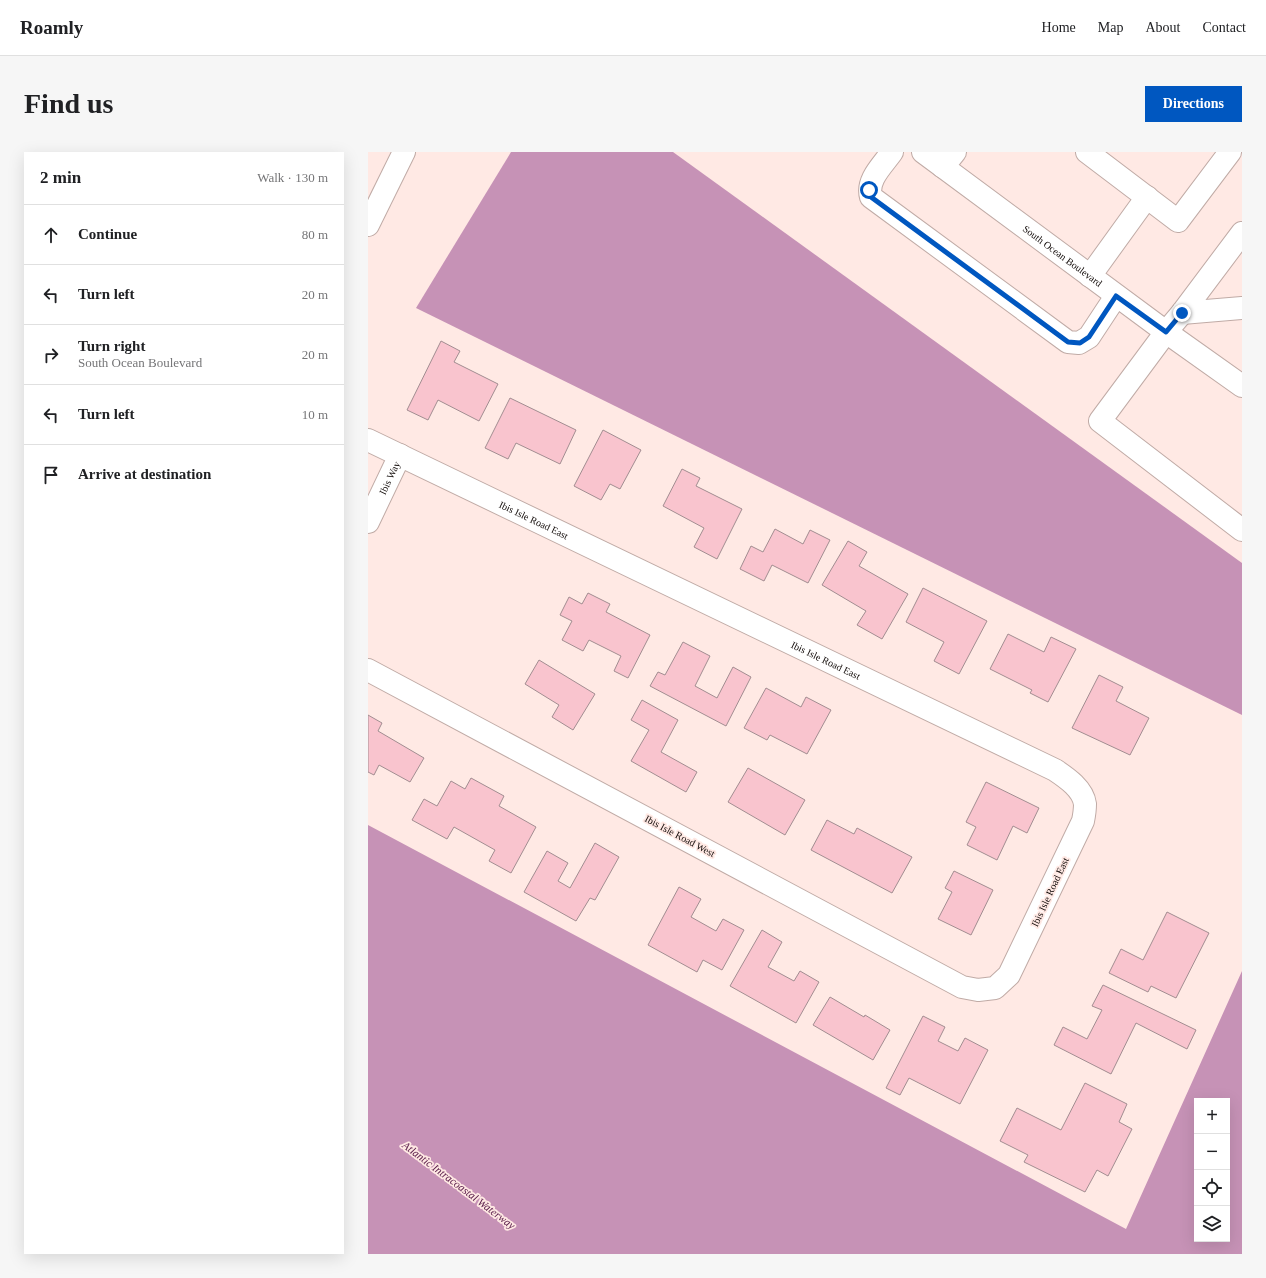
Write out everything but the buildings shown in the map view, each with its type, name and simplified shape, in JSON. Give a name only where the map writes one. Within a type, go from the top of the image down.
[{"type":"street","points":[[368,225],[404,152]]},
{"type":"street","points":[[892,152],[872,180],[869,190],[871,197],[1068,342],[1080,343],[1089,337],[1116,296]]},
{"type":"street","name":"South Ocean Boulevard","points":[[923,152],[949,160],[1090,276],[1242,386]]},
{"type":"street","points":[[1087,152],[1178,221],[1230,152]]},
{"type":"street","points":[[1090,276],[1146,197]]},
{"type":"street","points":[[1242,233],[1100,421],[1242,530]]},
{"type":"street","points":[[1182,313],[1242,308]]},
{"type":"street","name":"Ibis Isle Road East","points":[[368,440],[1055,770],[1069,780],[1080,792],[1085,804],[1083,821],[1009,975],[995,988]]},
{"type":"street","name":"Ibis Way","points":[[368,522],[400,455]]},
{"type":"street","name":"Ibis Isle Road West","points":[[368,670],[962,987],[978,990],[995,988]]},
{"type":"water","points":[[511,152],[673,152],[1242,563],[1242,715],[416,308]]},
{"type":"water","name":"Atlantic Intracoastal Waterway","points":[[368,825],[1126,1229],[1242,971],[1242,1254],[368,1254]]},
{"type":"route","points":[[869,190],[871,197],[1068,342],[1080,343],[1089,337],[1116,296],[1166,332],[1182,313]]}]
